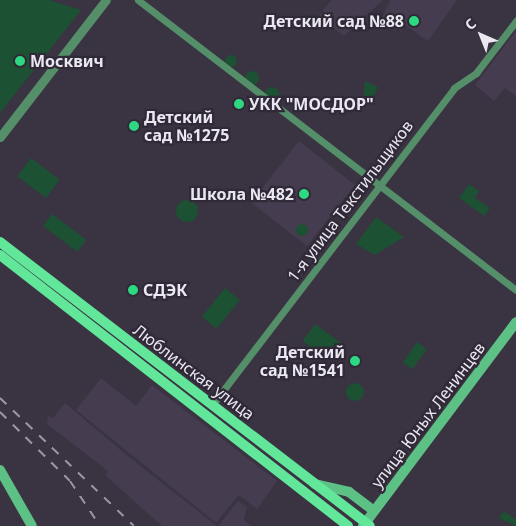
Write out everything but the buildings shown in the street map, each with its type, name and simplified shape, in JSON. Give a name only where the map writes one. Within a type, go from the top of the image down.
[{"type":"main road","name":"Люблинская улица","points":[[0,242],[366,525]]},
{"type":"main road","name":"Люблинская улица","points":[[0,255],[348,526]]},
{"type":"main road","name":"улица Юных Ленинцев","points":[[366,525],[374,511],[516,322]]},
{"type":"main road","points":[[0,470],[32,526]]},
{"type":"main road","points":[[315,484],[349,492],[374,511]]},
{"type":"street","points":[[0,137],[106,0]]},
{"type":"street","points":[[138,0],[516,290]]},
{"type":"street","name":"1-я улица Текстильщиков","points":[[212,405],[454,88],[476,73],[516,21]]},
{"type":"shaded area","points":[[331,0],[383,0],[344,36],[318,17]]},
{"type":"shaded area","name":"Детский сад №88","points":[[390,0],[457,0],[428,41],[405,25],[401,31],[382,18]]},
{"type":"shaded area","points":[[516,31],[516,96],[505,88],[494,101],[475,85]]},
{"type":"shaded area","name":"Школа №482","points":[[299,141],[355,185],[307,246],[251,202]]},
{"type":"shaded area","points":[[101,378],[136,406],[152,385],[277,481],[257,509],[239,495],[216,523],[76,410]]},
{"type":"shaded area","points":[[65,403],[129,457],[217,526],[162,526],[105,475],[108,471],[47,424],[48,416],[53,418]]},
{"type":"shaded area","points":[[238,501],[247,507],[244,520],[251,526],[218,526]]},
{"type":"green space","name":"Москвич","points":[[0,0],[49,0],[81,10],[0,113]]},
{"type":"green space","points":[[233,55],[236,56],[236,66],[229,67],[226,66],[225,59],[226,56]]},
{"type":"green space","points":[[252,71],[257,73],[259,78],[257,83],[252,85],[247,83],[245,78],[247,73]]},
{"type":"green space","points":[[365,81],[378,87],[370,104],[363,102]]},
{"type":"green space","points":[[272,87],[277,89],[279,94],[277,99],[272,101],[267,99],[265,94],[267,89]]},
{"type":"green space","points":[[31,158],[60,180],[46,198],[17,176]]},
{"type":"green space","points":[[469,184],[479,191],[475,198],[490,208],[484,216],[459,198]]},
{"type":"green space","points":[[187,200],[195,203],[198,211],[195,219],[187,222],[179,219],[176,211],[179,203]]},
{"type":"green space","points":[[52,214],[86,240],[77,252],[43,226]]},
{"type":"green space","points":[[376,217],[404,237],[375,255],[356,244]]},
{"type":"green space","points":[[304,224],[307,225],[307,235],[300,236],[297,235],[296,228],[297,225]]},
{"type":"green space","points":[[225,288],[240,300],[216,329],[202,317]]},
{"type":"green space","points":[[315,324],[341,343],[329,360],[303,341]]},
{"type":"green space","points":[[417,342],[427,349],[412,369],[403,362]]},
{"type":"green space","points":[[355,383],[361,386],[364,392],[361,398],[355,401],[349,398],[346,392],[349,386]]},
{"type":"green space","points":[[504,511],[516,520],[516,526],[499,518]]},
{"type":"railway","points":[[0,398],[134,526]]},
{"type":"railway","points":[[0,412],[70,481],[100,526]]},
{"type":"place","name":"Детский сад №88","points":[[414,21]]},
{"type":"place","name":"Москвич","points":[[20,61]]},
{"type":"place","name":"УКК \"МОСДОР\"","points":[[239,104]]},
{"type":"place","name":"Детский сад №1275","points":[[134,126]]},
{"type":"place","name":"Школа №482","points":[[304,194]]},
{"type":"place","name":"СДЭК","points":[[133,290]]},
{"type":"place","name":"Детский сад №1541","points":[[355,361]]}]
